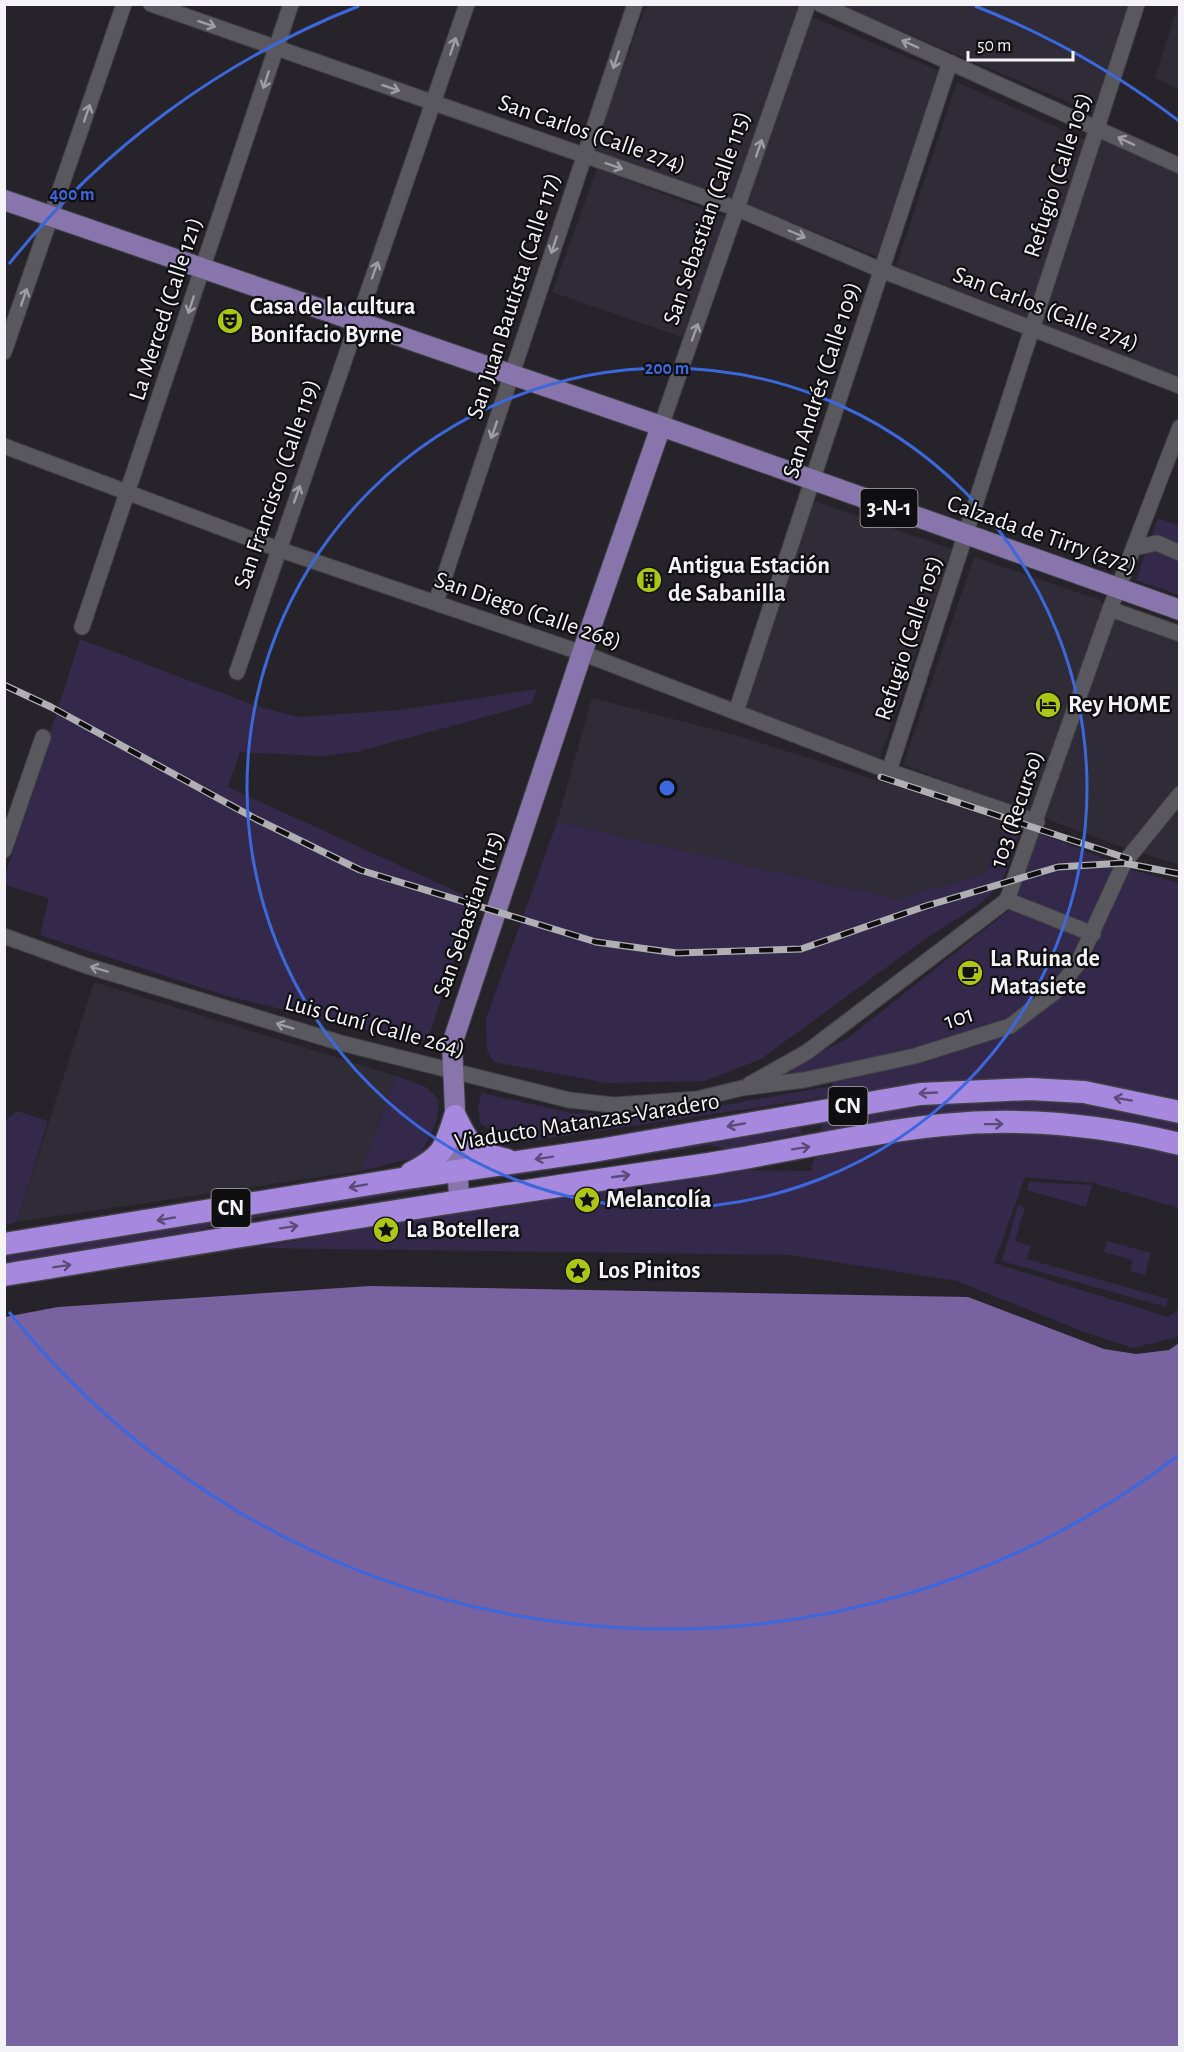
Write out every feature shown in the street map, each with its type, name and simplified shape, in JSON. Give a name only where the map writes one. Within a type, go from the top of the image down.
[{"type":"highway","name":"Viaducto Matanzas-Varadero","points":[[4,1244],[79,1234],[920,1094],[1030,1089],[1084,1092],[1179,1112]]},
{"type":"highway","points":[[455,1116],[468,1141],[483,1154],[517,1162]]},
{"type":"highway","points":[[401,1179],[431,1162],[445,1148],[455,1116]]},
{"type":"highway","name":"CN","points":[[4,1275],[459,1199],[702,1165],[943,1125],[1039,1122],[1125,1131],[1179,1144]]},
{"type":"main road","name":"Calzada de Tirry (272)","points":[[4,200],[356,323],[661,426],[1179,610]]},
{"type":"main road","name":"San Sebastian (Calle 115)","points":[[582,652],[661,426]]},
{"type":"main road","name":"San Sebastian (115)","points":[[459,1199],[452,1044],[582,652]]},
{"type":"street","points":[[4,352],[124,4]]},
{"type":"street","name":"San Carlos (Calle 274)","points":[[151,4],[738,209],[881,270],[1179,386]]},
{"type":"street","name":"La Merced (Calle 121)","points":[[82,627],[129,494],[291,4]]},
{"type":"street","name":"San Francisco (Calle 119)","points":[[237,672],[467,4]]},
{"type":"street","name":"San Juan Bautista (Calle 117)","points":[[436,602],[635,4]]},
{"type":"street","name":"San Sebastian (Calle 115)","points":[[661,426],[808,4]]},
{"type":"street","points":[[820,4],[1179,166]]},
{"type":"street","name":"Refugio (Calle 105)","points":[[889,771],[1137,4]]},
{"type":"street","name":"San Andrés (Calle 109)","points":[[736,712],[950,62]]},
{"type":"street","name":"103 (Recurso)","points":[[742,1088],[807,1052],[1007,900],[1037,822],[1110,609],[1179,427]]},
{"type":"street","name":"San Diego (Calle 268)","points":[[4,446],[278,549],[582,652],[889,771],[1037,822]]},
{"type":"street","points":[[1134,548],[1157,543],[1179,553]]},
{"type":"street","points":[[1110,609],[1179,634]]},
{"type":"street","points":[[4,850],[43,737]]},
{"type":"street","name":"101","points":[[742,1088],[804,1080],[915,1056],[1010,1026],[1055,992],[1077,965],[1124,863],[1179,794]]},
{"type":"street","points":[[1007,900],[1093,934]]},
{"type":"street","name":"Luis Cuní (Calle 264)","points":[[4,936],[84,965],[341,1043],[569,1100],[614,1105],[697,1099],[742,1088]]},
{"type":"shaded area","points":[[646,5],[804,5],[735,203],[593,152]]},
{"type":"shaded area","points":[[841,5],[1132,5],[1096,114]]},
{"type":"shaded area","points":[[1178,5],[1180,5],[1179,89],[1155,78]]},
{"type":"shaded area","points":[[812,17],[940,71],[878,257],[747,205]]},
{"type":"shaded area","points":[[957,82],[1086,140],[1028,318],[896,266]]},
{"type":"shaded area","points":[[1102,140],[1179,174],[1179,381],[1042,325]]},
{"type":"shaded area","points":[[597,169],[725,217],[684,338],[552,292]]},
{"type":"shaded area","points":[[814,501],[952,549],[880,758],[743,710]]},
{"type":"shaded area","points":[[1158,518],[1179,526],[1179,595],[1136,580]]},
{"type":"shaded area","points":[[974,557],[1100,600],[1110,618],[1179,642],[1179,865],[1116,845],[903,765]]},
{"type":"shaded area","points":[[80,639],[256,706],[299,717],[400,710],[537,689],[532,703],[356,752],[321,756],[240,752],[228,787],[473,899],[428,1040],[401,1038],[227,996],[40,935],[49,898],[5,885],[5,876]]},
{"type":"shaded area","points":[[592,698],[739,736],[1005,821],[986,873],[897,899],[557,822]]},
{"type":"shaded area","points":[[1005,821],[1022,827],[1003,878],[994,891],[980,904],[921,942],[761,1059],[705,1081],[607,1083],[494,1062],[487,1050],[486,1019],[557,822],[897,899],[986,873]]},
{"type":"shaded area","points":[[1039,833],[1133,870],[1179,883],[1179,1208],[1093,1183],[1025,1177],[994,1263],[1168,1317],[1179,1309],[1179,1335],[1177,1337],[1133,1348],[1082,1331],[957,1281],[791,1255],[254,1248],[442,1214],[721,1170],[811,1171],[829,1097],[523,1142],[498,1136],[480,1123],[478,1106],[482,1093],[572,1113],[662,1116],[832,1086],[837,1068],[775,1077],[848,1038],[1012,908]]},
{"type":"shaded area","points":[[94,982],[396,1076],[361,1171],[17,1222]]},
{"type":"shaded area","points":[[396,1076],[426,1087],[439,1100],[433,1130],[417,1157],[361,1171]]},
{"type":"shaded area","points":[[17,1111],[48,1121],[17,1222],[5,1225],[5,1121]]},
{"type":"shaded area","points":[[801,1126],[802,1133],[725,1149],[710,1145],[495,1179],[491,1176]]},
{"type":"shaded area","points":[[1029,1182],[1092,1185],[1086,1207],[1027,1190]]},
{"type":"shaded area","points":[[425,1186],[425,1189],[215,1225],[177,1237],[5,1266],[5,1255]]},
{"type":"shaded area","points":[[1018,1205],[1025,1207],[1015,1241],[1031,1246],[1027,1259],[1168,1299],[1166,1307],[1002,1261]]},
{"type":"shaded area","points":[[1107,1241],[1151,1253],[1145,1275],[1130,1271],[1132,1260],[1104,1252]]},
{"type":"shaded area","points":[[370,1286],[968,1297],[1104,1349],[1136,1354],[1169,1350],[1179,1343],[1179,2047],[5,2047],[5,1317],[58,1307]]},
{"type":"railway","points":[[4,685],[51,707],[256,819],[360,870],[596,942],[677,953],[801,949],[926,906],[1058,867],[1124,863],[1180,874]]},
{"type":"railway","points":[[881,777],[1129,859]]},
{"type":"place","name":"Casa de la cultura Bonifacio Byrne","points":[[230,321]]},
{"type":"place","name":"Antigua Estación de Sabanilla","points":[[649,580]]},
{"type":"place","name":"Rey HOME","points":[[1048,705]]},
{"type":"place","name":"La Ruina de Matasiete","points":[[970,973]]},
{"type":"place","name":"Melancolía","points":[[587,1200]]},
{"type":"place","name":"La Botellera","points":[[386,1230]]},
{"type":"place","name":"Los Pinitos","points":[[578,1271]]}]
